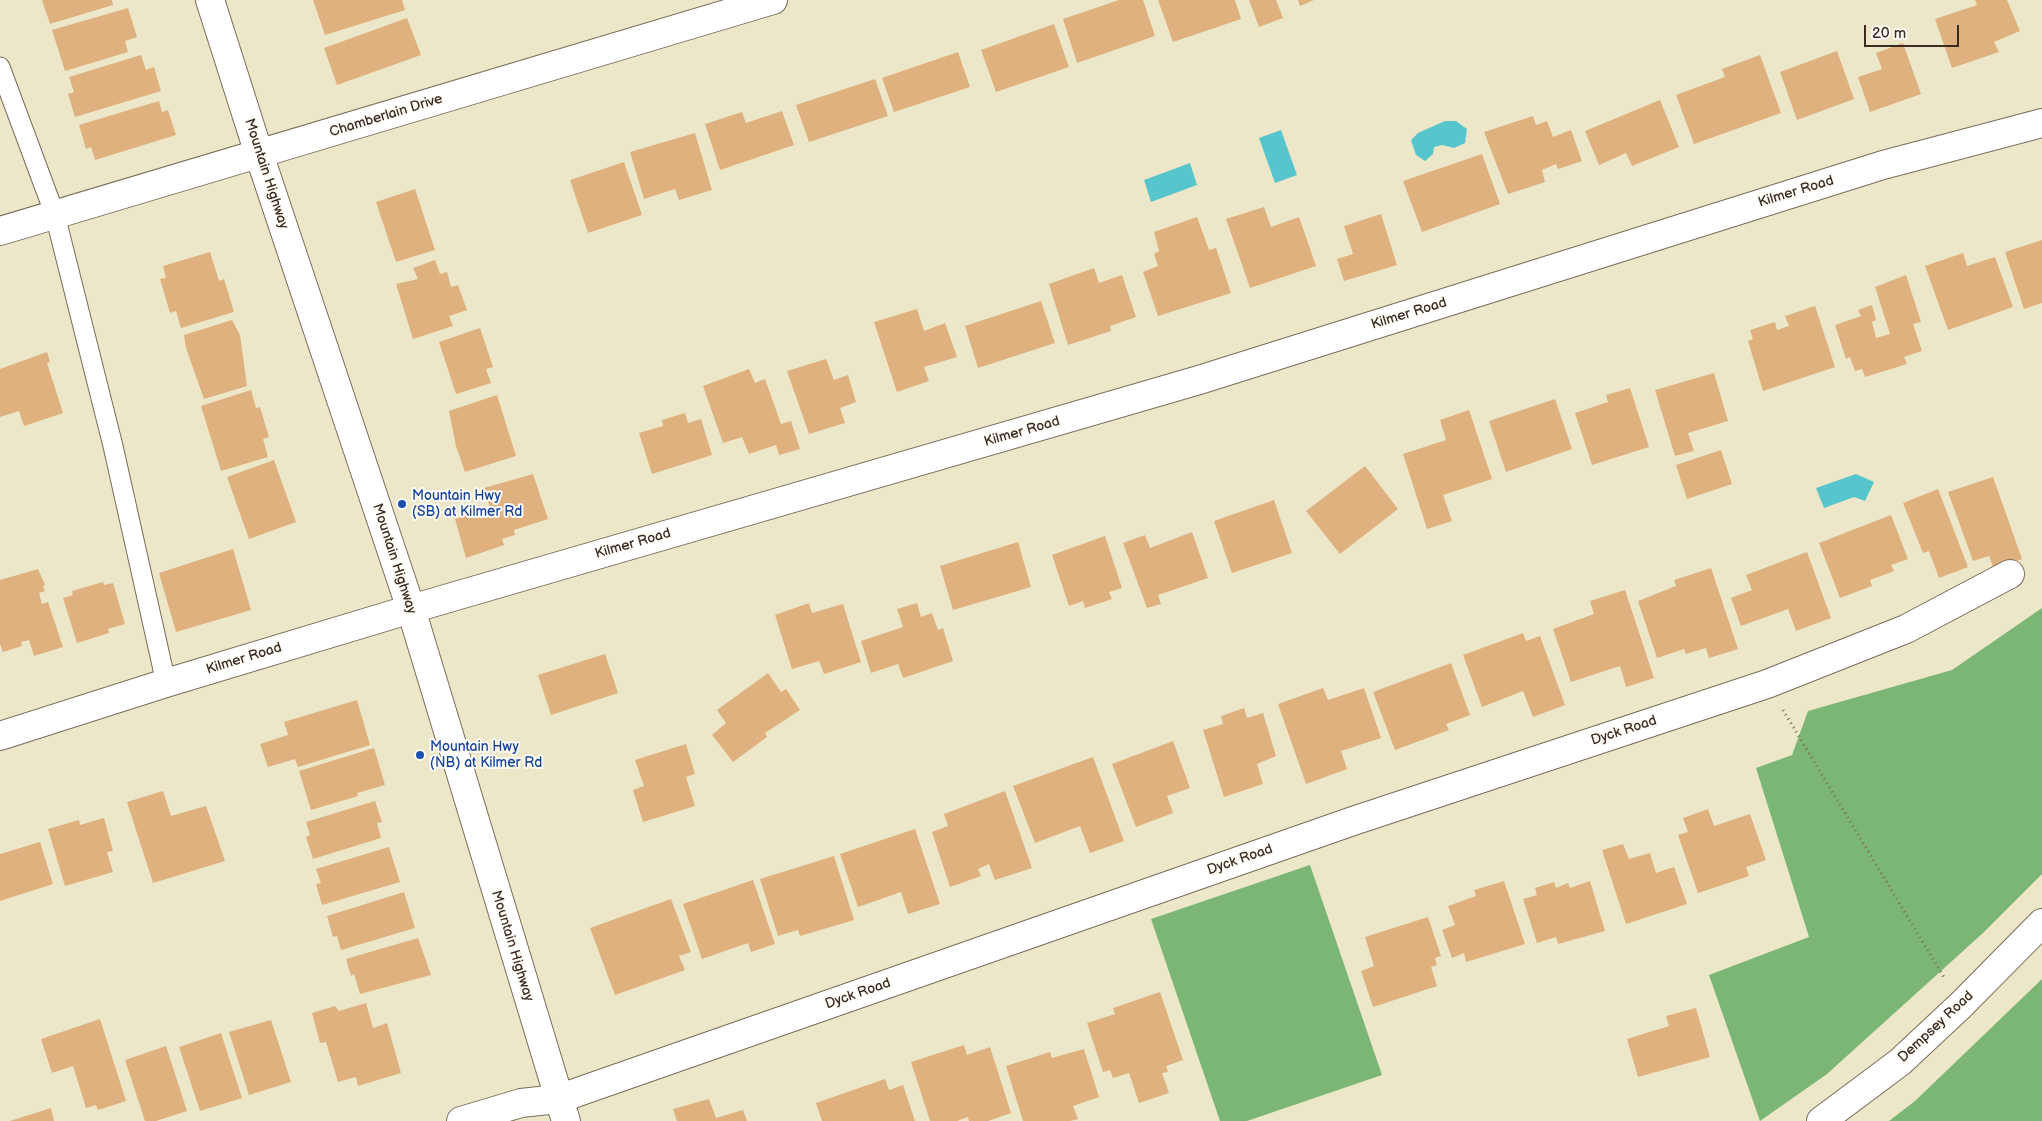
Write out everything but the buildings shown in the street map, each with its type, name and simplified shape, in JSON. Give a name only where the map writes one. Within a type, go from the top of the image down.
[{"type":"street","name":"Mountain Highway","points":[[210,0],[259,154],[411,609],[562,1110]]},
{"type":"street","name":"Chamberlain Drive","points":[[0,231],[773,0]]},
{"type":"street","name":"Kilmer Road","points":[[0,736],[166,683],[411,609],[1199,380],[1884,165],[2042,123]]},
{"type":"street","name":"Dyck Road","points":[[461,1121],[521,1103],[562,1110],[1353,821],[1767,684],[1906,629],[2010,574]]},
{"type":"street","name":"Dempsey Road","points":[[1822,1121],[1900,1062],[1961,1005],[2042,923]]},
{"type":"lane","points":[[0,67],[55,215],[113,446],[166,683]]},
{"type":"path","points":[[1767,684],[1961,1005]]},
{"type":"green space","points":[[2042,608],[2042,874],[1983,933],[1827,1074],[1760,1121],[1709,975],[1809,937],[1756,768],[1792,755],[1808,711],[1952,670]]},
{"type":"green space","points":[[1310,865],[1382,1075],[1247,1121],[1220,1121],[1151,919]]},
{"type":"green space","points":[[2042,979],[2042,1121],[1889,1121],[1915,1101]]},
{"type":"water","points":[[1445,121],[1456,121],[1467,129],[1465,143],[1454,148],[1442,145],[1434,147],[1433,154],[1425,161],[1416,155],[1411,140],[1418,133]]},
{"type":"water","points":[[1281,130],[1297,175],[1275,183],[1259,138]]},
{"type":"water","points":[[1190,163],[1197,185],[1151,202],[1144,180]]},
{"type":"water","points":[[1856,474],[1874,482],[1865,501],[1854,497],[1824,508],[1816,488]]},
{"type":"place","name":"Mountain Hwy (SB) at Kilmer Rd","points":[[402,504]]},
{"type":"place","name":"Mountain Hwy (NB) at Kilmer Rd","points":[[420,755]]}]
